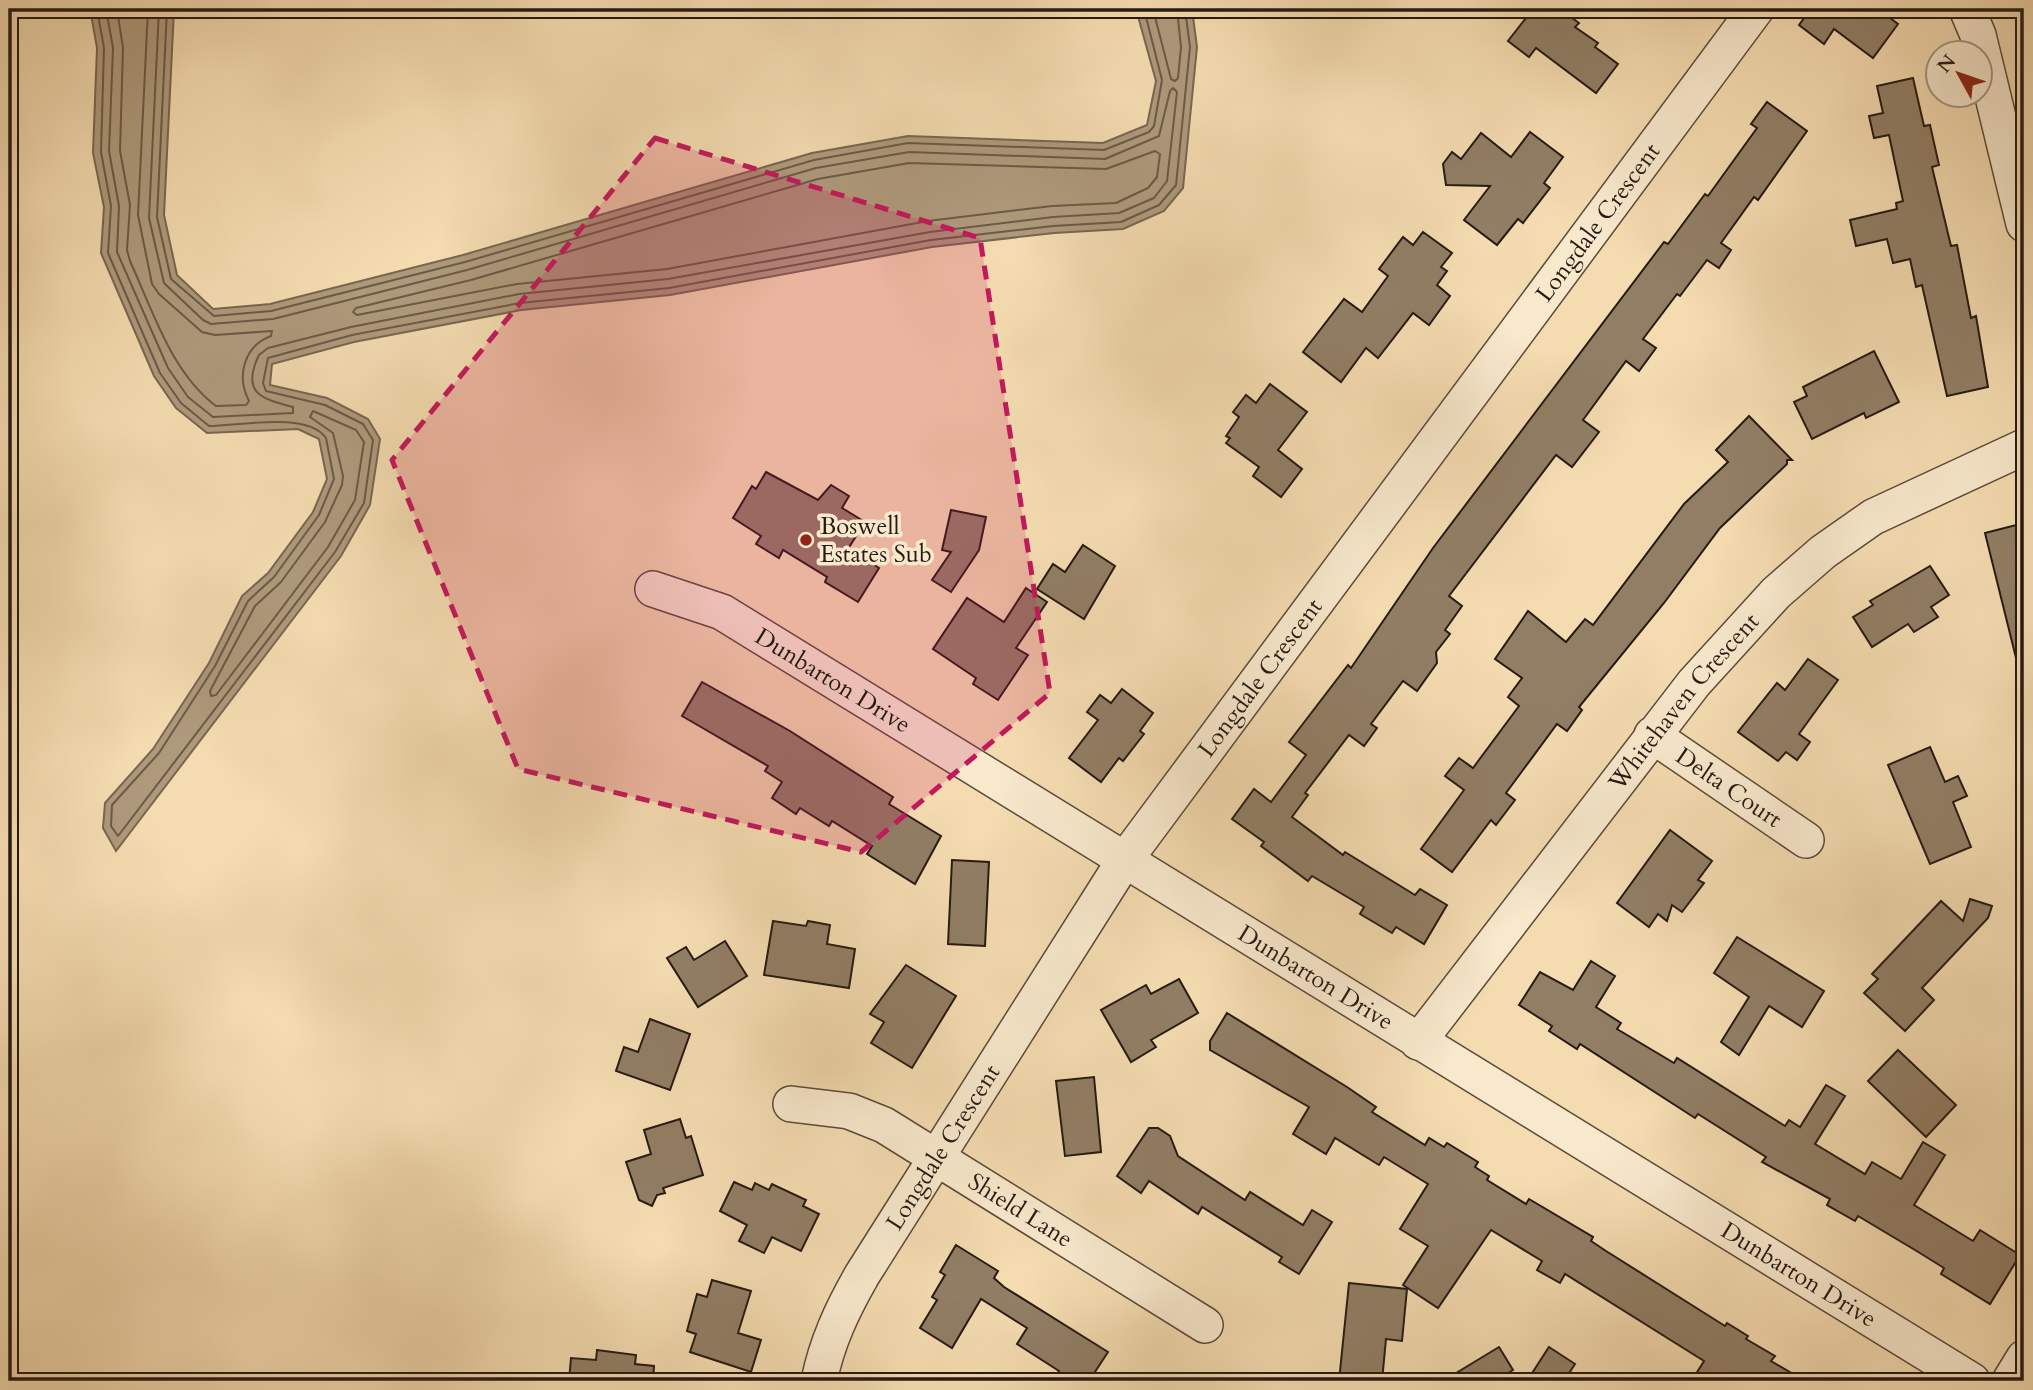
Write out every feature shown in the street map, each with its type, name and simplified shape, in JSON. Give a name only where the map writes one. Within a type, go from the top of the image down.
[{"type":"street","name":"Longdale Crescent","points":[[819,1381],[825,1352],[839,1316],[1124,861],[1756,9]]},
{"type":"street","points":[[1967,9],[1978,35],[2024,225]]},
{"type":"street","name":"Whitehaven Crescent","points":[[1418,1042],[1652,735],[1740,632],[1823,552],[1873,517],[2024,447]]},
{"type":"street","name":"Dunbarton Drive","points":[[653,589],[722,612],[1972,1381]]},
{"type":"street","name":"Delta Court","points":[[1652,735],[1806,840]]},
{"type":"street","name":"Shield Lane","points":[[791,1104],[849,1111],[884,1125],[1205,1325]]},
{"type":"street","points":[[2010,1381],[2024,1358]]},
{"type":"highlighted area","points":[[655,138],[980,238],[1050,693],[861,852],[518,769],[392,460]]},
{"type":"water","points":[[90,9],[174,9],[164,215],[177,275],[213,309],[270,304],[463,255],[812,153],[908,136],[1103,143],[1147,125],[1156,81],[1136,9],[1192,9],[1197,47],[1183,188],[1164,211],[1123,229],[1054,233],[932,247],[670,295],[521,310],[354,342],[272,364],[270,385],[327,398],[368,419],[380,439],[370,505],[341,556],[116,851],[103,828],[105,803],[153,749],[209,663],[242,596],[268,573],[313,512],[327,479],[319,439],[298,429],[207,433],[176,408],[154,376],[101,253],[104,207],[93,153],[97,48]]},
{"type":"building","points":[[1533,9],[1560,9],[1579,23],[1575,27],[1598,43],[1595,47],[1618,64],[1596,93],[1536,48],[1529,57],[1508,41]]},
{"type":"building","points":[[1807,9],[1878,9],[1898,24],[1873,58],[1834,29],[1824,44],[1799,25],[1809,11]]},
{"type":"building","points":[[1913,78],[1924,126],[1930,125],[1939,165],[1932,167],[1951,246],[1957,245],[1971,318],[1976,316],[1988,387],[1947,396],[1922,285],[1916,287],[1910,259],[1893,263],[1887,239],[1856,246],[1850,220],[1897,209],[1896,203],[1903,201],[1889,135],[1874,138],[1869,116],[1883,113],[1877,86]]},
{"type":"building","points":[[1767,102],[1807,131],[1758,200],[1754,197],[1721,243],[1731,250],[1719,268],[1707,260],[1680,296],[1677,294],[1643,339],[1656,348],[1639,371],[1626,361],[1583,420],[1599,432],[1572,467],[1556,455],[1449,596],[1462,606],[1445,630],[1450,634],[1436,652],[1437,663],[1417,691],[1403,681],[1371,724],[1377,728],[1364,746],[1349,735],[1305,793],[1308,795],[1292,817],[1343,855],[1345,852],[1415,895],[1420,889],[1447,905],[1424,944],[1396,927],[1392,933],[1360,914],[1364,907],[1312,876],[1308,881],[1261,846],[1264,842],[1232,819],[1254,789],[1271,802],[1306,755],[1289,742],[1348,665],[1351,668],[1433,548],[1664,242],[1668,244],[1705,194],[1708,196],[1757,128],[1751,124]]},
{"type":"building","points":[[1530,132],[1563,157],[1544,183],[1550,188],[1523,223],[1518,219],[1497,245],[1464,220],[1490,186],[1446,185],[1443,164],[1452,152],[1461,159],[1481,133],[1511,157]]},
{"type":"building","points":[[1423,232],[1452,253],[1441,267],[1447,271],[1437,285],[1450,296],[1429,325],[1413,313],[1378,358],[1366,348],[1341,382],[1303,352],[1344,299],[1362,312],[1388,276],[1379,269],[1403,237],[1413,245]]},
{"type":"building","points":[[1874,351],[1899,402],[1866,418],[1864,413],[1812,439],[1794,402],[1807,396],[1803,387]]},
{"type":"building","points":[[1270,384],[1307,412],[1278,450],[1302,469],[1281,497],[1253,476],[1259,467],[1226,443],[1230,438],[1226,436],[1239,417],[1233,412],[1246,395],[1256,403]]},
{"type":"building","points":[[1749,416],[1792,460],[1787,460],[1787,464],[1720,528],[1664,603],[1579,707],[1582,710],[1567,731],[1557,724],[1506,793],[1515,800],[1496,825],[1491,820],[1452,872],[1421,849],[1464,790],[1445,776],[1459,758],[1473,768],[1519,706],[1508,697],[1522,678],[1495,659],[1528,611],[1566,642],[1585,619],[1593,625],[1684,504],[1728,462],[1716,450]]},
{"type":"building","name":"Boswell Estates Sub","points":[[766,472],[818,500],[831,485],[849,496],[842,508],[865,522],[848,549],[879,568],[858,602],[825,582],[827,577],[783,550],[779,558],[756,544],[761,536],[733,518],[752,486],[756,489]]},
{"type":"building","points":[[951,510],[986,517],[979,550],[951,592],[932,580],[951,552],[942,550]]},
{"type":"building","points":[[2024,523],[2024,657],[2016,658],[1985,533]]},
{"type":"building","points":[[1083,545],[1115,566],[1084,619],[1037,589],[1053,564],[1065,572]]},
{"type":"building","points":[[1930,566],[1949,595],[1931,607],[1938,617],[1914,632],[1908,624],[1872,647],[1853,617],[1873,605],[1870,601]]},
{"type":"building","points":[[1026,588],[1047,602],[1016,648],[1028,655],[998,700],[973,684],[976,678],[933,649],[967,598],[1004,622]]},
{"type":"building","points":[[1808,659],[1838,680],[1799,734],[1810,742],[1797,760],[1786,752],[1778,761],[1738,732],[1777,683],[1785,690]]},
{"type":"building","points":[[702,682],[790,731],[893,797],[889,804],[941,836],[915,884],[867,854],[872,846],[832,821],[829,826],[800,808],[796,814],[772,798],[782,782],[765,771],[768,766],[682,716]]},
{"type":"building","points":[[1122,689],[1153,713],[1140,731],[1144,734],[1123,761],[1119,758],[1101,782],[1069,758],[1098,720],[1087,712],[1100,695],[1111,703]]},
{"type":"building","points":[[1930,747],[1945,782],[1958,776],[1967,796],[1953,802],[1971,847],[1930,864],[1888,765]]},
{"type":"building","points":[[1670,830],[1712,861],[1698,880],[1704,883],[1682,912],[1672,905],[1667,921],[1658,914],[1649,927],[1617,903]]},
{"type":"building","points":[[952,860],[989,862],[985,946],[948,944]]},
{"type":"building","points":[[1970,899],[1992,906],[1988,918],[1922,988],[1934,1000],[1905,1031],[1864,993],[1878,979],[1872,974],[1941,901],[1963,921]]},
{"type":"building","points":[[773,921],[806,926],[808,921],[830,925],[827,944],[855,949],[849,988],[764,975]]},
{"type":"building","points":[[1737,937],[1824,991],[1802,1027],[1769,1006],[1739,1055],[1721,1042],[1749,997],[1714,973]]},
{"type":"building","points":[[725,941],[747,976],[698,1007],[667,958],[686,947],[694,960]]},
{"type":"building","points":[[1591,961],[1615,976],[1596,1007],[1621,1023],[1617,1029],[1674,1063],[1677,1058],[1785,1126],[1789,1120],[1800,1127],[1826,1085],[1845,1096],[1815,1144],[1865,1174],[1872,1162],[1901,1179],[1923,1142],[1945,1155],[1914,1205],[1973,1241],[1980,1230],[2020,1255],[1990,1304],[1941,1274],[1944,1268],[1915,1250],[1858,1216],[1855,1221],[1827,1205],[1830,1199],[1762,1162],[1766,1157],[1698,1114],[1695,1118],[1580,1044],[1577,1049],[1549,1031],[1552,1026],[1519,1005],[1540,972],[1573,990]]},
{"type":"building","points":[[906,965],[956,996],[912,1068],[871,1043],[884,1022],[870,1014]]},
{"type":"building","points":[[1179,979],[1198,1013],[1151,1040],[1156,1047],[1131,1062],[1101,1010],[1146,985],[1151,994]]},
{"type":"building","points":[[1227,1013],[1347,1087],[1376,1107],[1372,1112],[1425,1145],[1429,1138],[1444,1147],[1447,1143],[1478,1162],[1475,1167],[1489,1176],[1487,1180],[1526,1204],[1529,1199],[1593,1237],[1591,1241],[1606,1251],[1725,1326],[1727,1323],[1748,1336],[1746,1339],[1775,1356],[1771,1361],[1805,1381],[1708,1381],[1696,1374],[1704,1361],[1565,1274],[1560,1283],[1537,1270],[1542,1261],[1491,1230],[1438,1308],[1403,1285],[1428,1246],[1400,1229],[1428,1184],[1384,1157],[1379,1165],[1335,1138],[1326,1154],[1293,1134],[1309,1107],[1210,1050],[1210,1041]]},
{"type":"building","points":[[650,1019],[690,1034],[670,1090],[616,1071],[624,1047],[638,1052]]},
{"type":"building","points":[[1898,1050],[1956,1105],[1926,1137],[1868,1081]]},
{"type":"building","points":[[1094,1077],[1101,1152],[1065,1156],[1056,1081]]},
{"type":"building","points":[[680,1119],[686,1138],[691,1136],[703,1175],[663,1188],[665,1193],[657,1195],[652,1206],[639,1200],[626,1162],[651,1154],[644,1130]]},
{"type":"building","points":[[1149,1128],[1158,1128],[1170,1136],[1178,1156],[1245,1200],[1250,1192],[1303,1225],[1312,1210],[1332,1222],[1299,1274],[1279,1262],[1282,1257],[1202,1207],[1198,1214],[1149,1181],[1141,1193],[1117,1176]]},
{"type":"building","points":[[734,1182],[752,1190],[755,1183],[769,1190],[772,1184],[806,1200],[803,1206],[819,1214],[801,1251],[772,1237],[764,1253],[739,1241],[747,1225],[720,1211]]},
{"type":"building","points":[[956,1245],[998,1271],[994,1278],[1004,1287],[1108,1352],[1089,1381],[1053,1381],[1059,1371],[1017,1344],[1027,1328],[981,1299],[952,1348],[920,1328],[937,1300],[932,1297],[945,1275],[940,1272]]},
{"type":"building","points":[[712,1280],[751,1291],[738,1333],[761,1340],[751,1372],[690,1352],[696,1334],[687,1331],[697,1294],[707,1297]]},
{"type":"building","points":[[1349,1283],[1407,1289],[1402,1341],[1386,1339],[1382,1381],[1339,1381]]},
{"type":"building","points":[[1499,1347],[1513,1370],[1495,1381],[1443,1381]]},
{"type":"building","points":[[1549,1347],[1575,1364],[1564,1381],[1527,1381]]},
{"type":"building","points":[[597,1350],[636,1355],[635,1364],[654,1366],[653,1381],[569,1381],[571,1358],[596,1360]]},
{"type":"place","name":"Boswell Estates Sub","points":[[806,540]]}]
